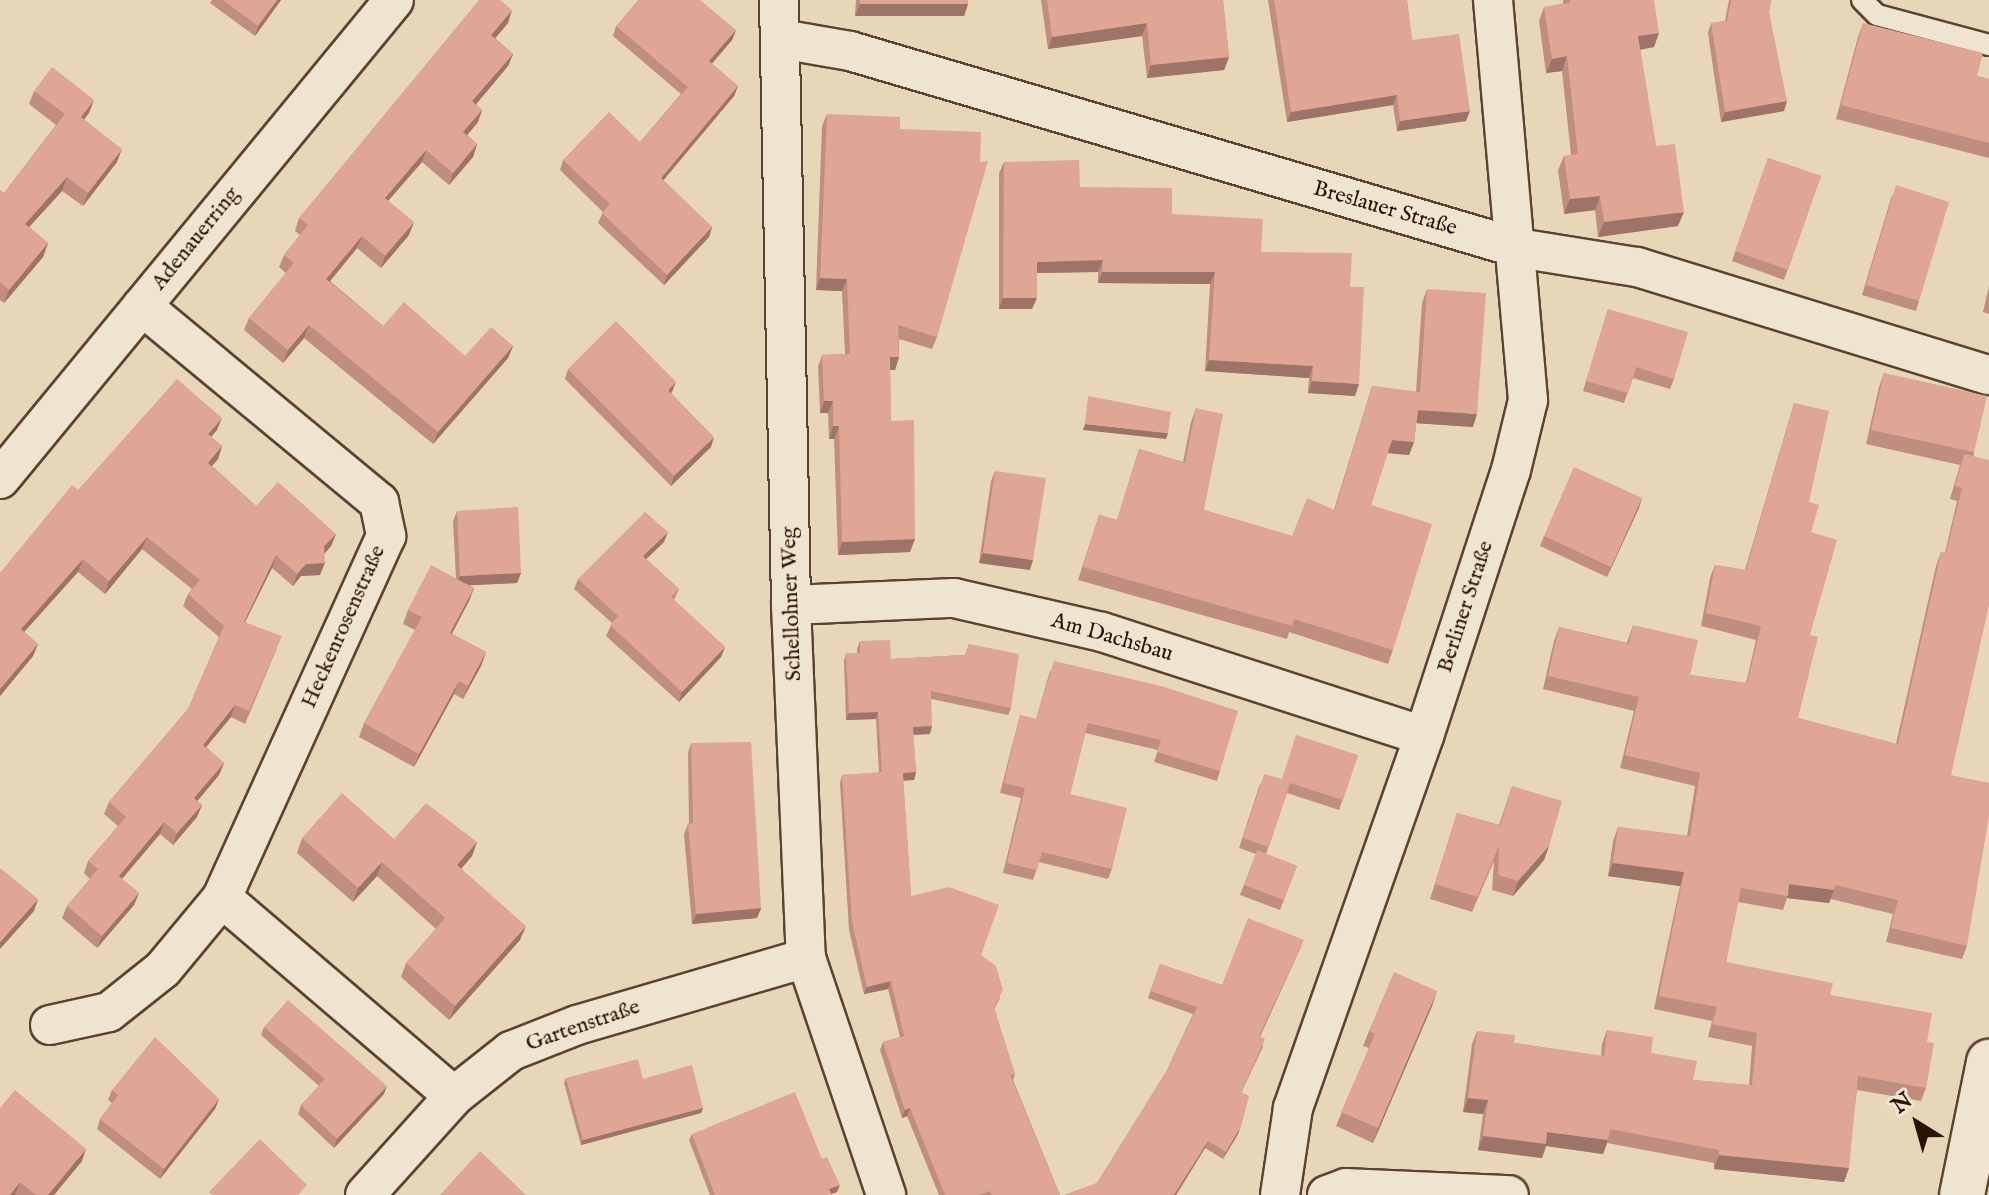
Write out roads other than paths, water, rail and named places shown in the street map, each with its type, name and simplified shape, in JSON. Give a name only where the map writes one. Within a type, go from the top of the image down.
[{"type":"street","name":"Adenauerring","points":[[0,479],[394,0]]},
{"type":"street","name":"Schellohner Weg","points":[[779,0],[791,605],[806,958],[886,1195]]},
{"type":"street","name":"Berliner Straße","points":[[1280,1195],[1293,1108],[1424,736],[1511,470],[1528,400],[1518,248],[1493,0]]},
{"type":"street","name":"Breslauer Straße","points":[[781,39],[850,51],[1518,248],[1637,267],[1989,375]]},
{"type":"street","name":"Heckenrosenstraße","points":[[50,1025],[109,1012],[163,969],[222,898],[386,536],[379,502],[142,306]]},
{"type":"street","name":"Am Dachsbau","points":[[791,605],[954,598],[1102,632],[1424,736]]},
{"type":"street","points":[[222,898],[454,1096]]},
{"type":"street","name":"Gartenstraße","points":[[365,1195],[454,1096],[524,1045],[806,958]]},
{"type":"street","points":[[1962,1195],[1989,1062]]},
{"type":"street","points":[[1327,1195],[1346,1188],[1509,1195]]},
{"type":"lane","points":[[1862,0],[1877,15],[1989,45]]}]
